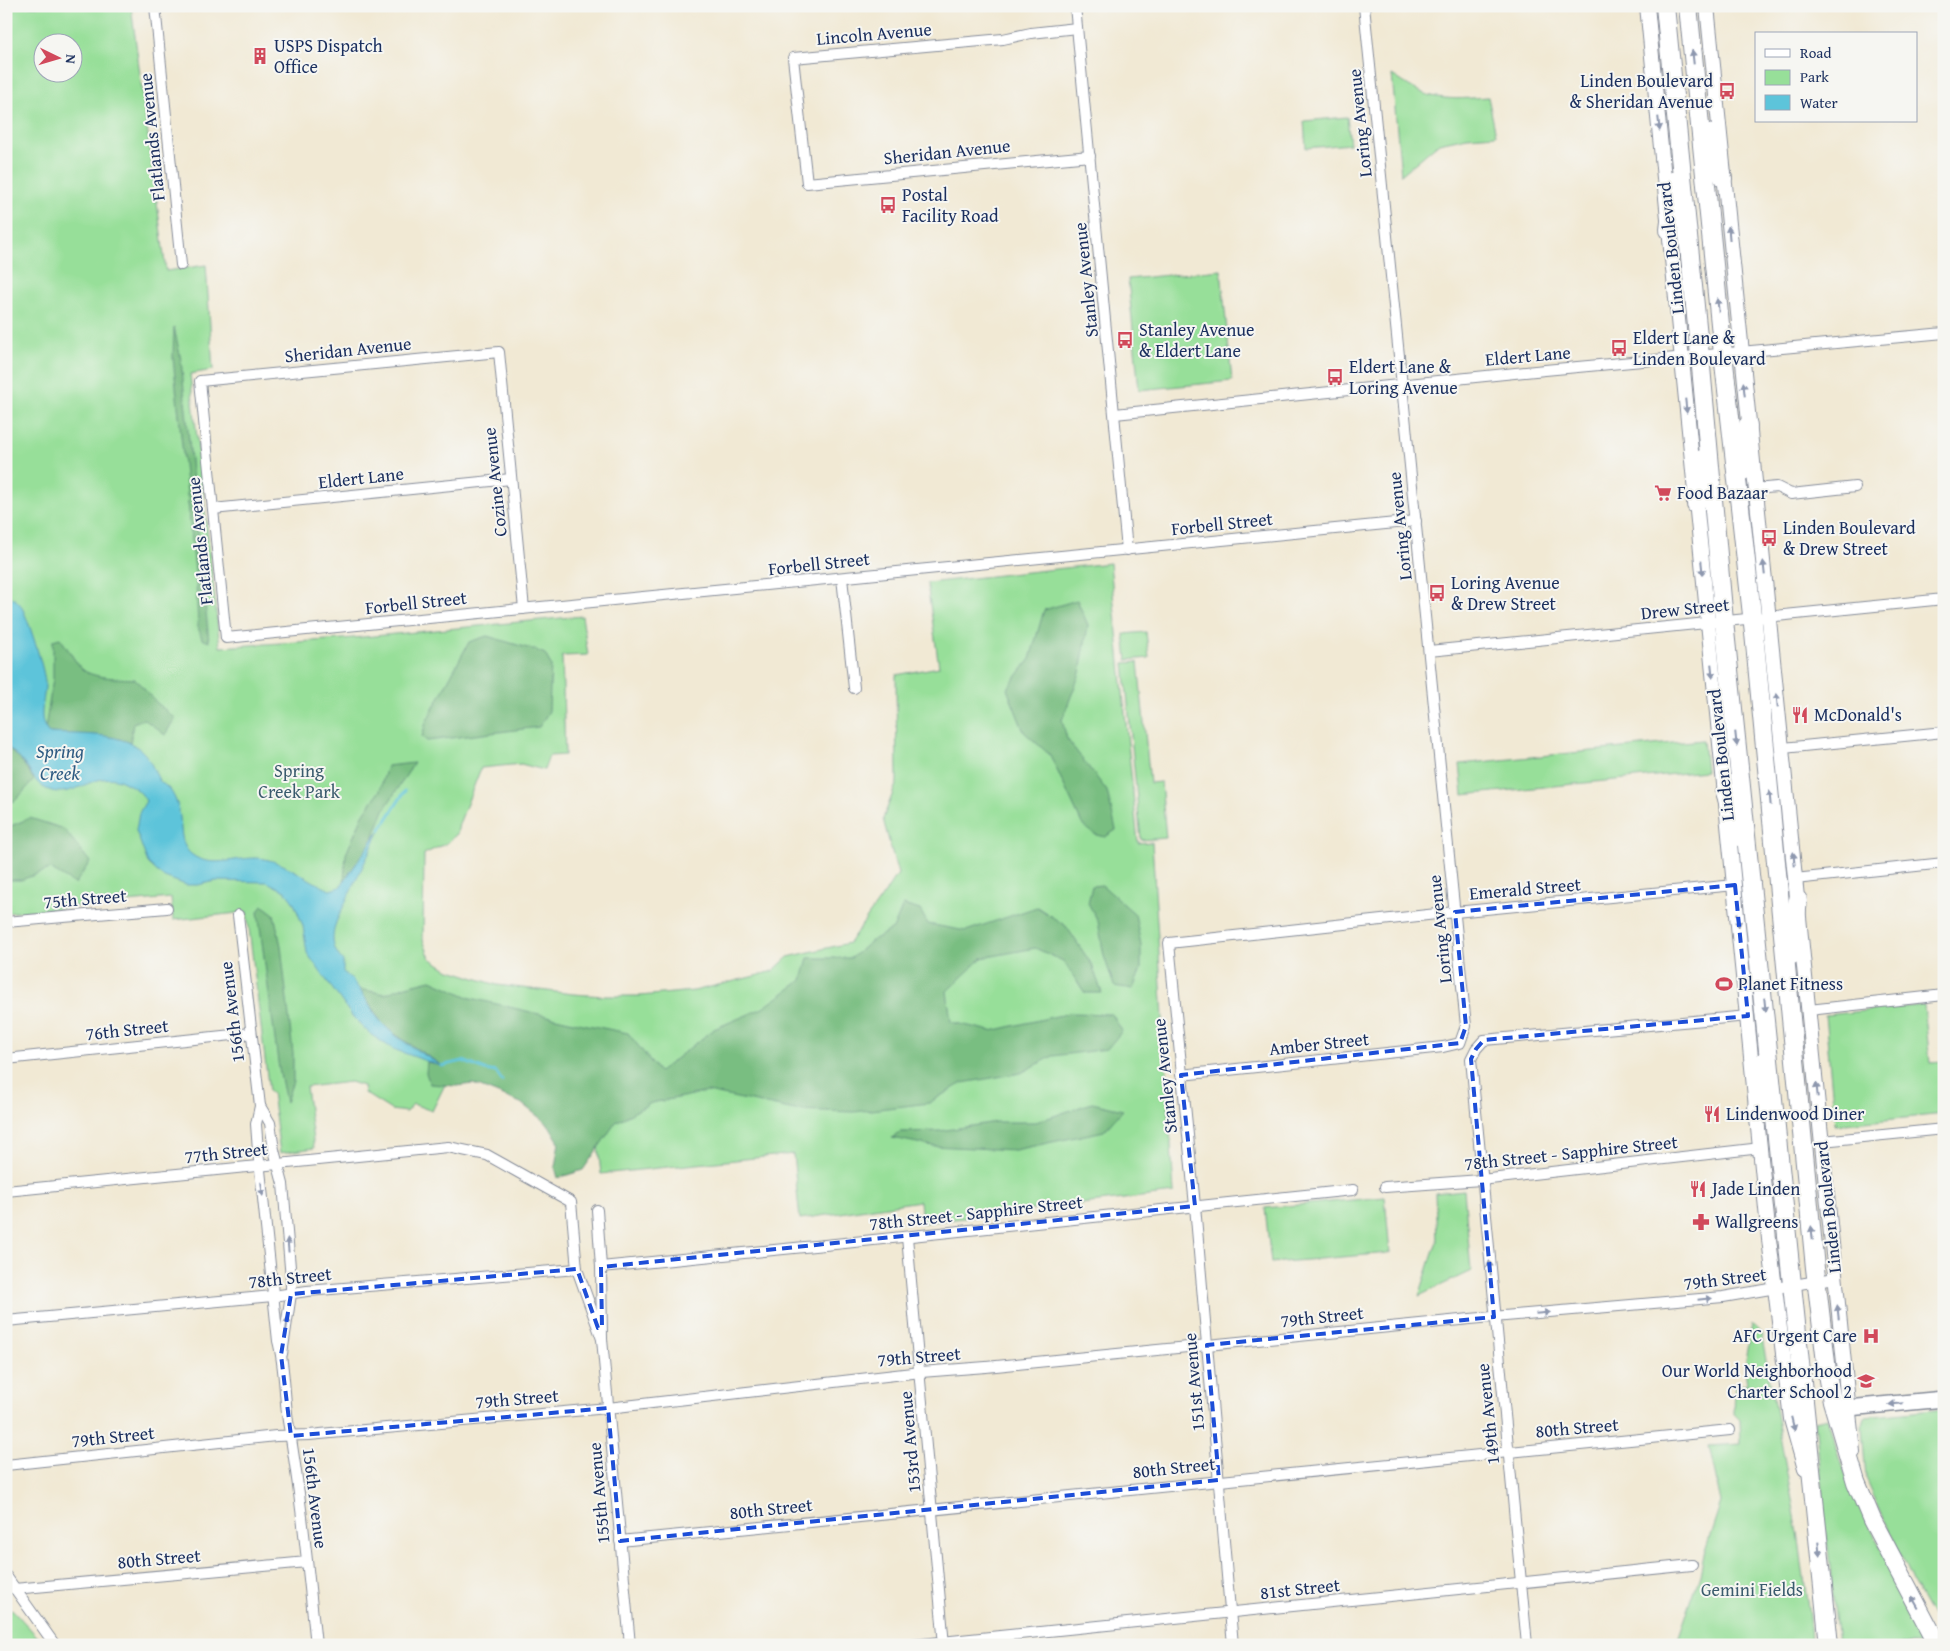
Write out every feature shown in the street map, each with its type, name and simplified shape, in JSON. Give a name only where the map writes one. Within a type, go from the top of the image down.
[{"type":"highway","name":"Linden Boulevard","points":[[1665,6],[1707,426],[1716,622],[1751,875],[1829,1645]]},
{"type":"highway","name":"Linden Boulevard","points":[[1688,6],[1698,106],[1732,353],[1740,504],[1761,617],[1788,993],[1816,1281],[1828,1380],[1841,1409],[1856,1482],[1872,1520],[1938,1645]]},
{"type":"highway","points":[[1698,106],[1723,178]]},
{"type":"highway","points":[[1669,230],[1680,147]]},
{"type":"highway","points":[[1740,504],[1748,425]]},
{"type":"highway","points":[[1696,505],[1707,426]]},
{"type":"highway","points":[[1725,792],[1751,875]]},
{"type":"highway","points":[[1788,993],[1798,900]]},
{"type":"highway","points":[[1757,1109],[1768,1033]]},
{"type":"main road","points":[[1841,1409],[1944,1399]]},
{"type":"street","name":"Flatlands Avenue","points":[[155,6],[181,265]]},
{"type":"street","name":"Stanley Avenue","points":[[1075,6],[1127,550]]},
{"type":"street","name":"Loring Avenue","points":[[1364,6],[1466,1026],[1460,1043]]},
{"type":"street","name":"Linden Boulevard","points":[[1647,6],[1696,505],[1716,622],[1725,792],[1775,1289],[1791,1419],[1814,1501]]},
{"type":"street","name":"Linden Boulevard","points":[[1707,6],[1723,178],[1732,353],[1748,425],[1755,489],[1761,617],[1782,748],[1796,879],[1835,1278],[1841,1409]]},
{"type":"street","name":"Lincoln Avenue","points":[[806,182],[793,58],[1003,38],[1031,32],[1077,28]]},
{"type":"street","name":"Sheridan Avenue","points":[[806,182],[1090,156]]},
{"type":"street","name":"Eldert Lane","points":[[1115,414],[1402,384],[1944,333]]},
{"type":"street","name":"Sheridan Avenue","points":[[200,381],[499,352]]},
{"type":"street","name":"Cozine Avenue","points":[[499,352],[524,609]]},
{"type":"street","name":"Flatlands Avenue","points":[[200,381],[226,638]]},
{"type":"street","name":"Eldert Lane","points":[[213,509],[511,479]]},
{"type":"street","points":[[1755,489],[1777,487],[1791,494],[1855,487]]},
{"type":"street","name":"Forbell Street","points":[[226,638],[1416,521]]},
{"type":"street","points":[[842,578],[854,688]]},
{"type":"street","name":"Drew Street","points":[[1429,651],[1944,599]]},
{"type":"street","points":[[1782,748],[1944,732]]},
{"type":"street","points":[[1796,879],[1944,863]]},
{"type":"street","name":"Emerald Street","points":[[1169,943],[1455,912],[1735,885]]},
{"type":"street","name":"75th Street","points":[[6,922],[167,908]]},
{"type":"street","name":"156th Avenue","points":[[238,915],[260,1106],[256,1124],[273,1296],[316,1645]]},
{"type":"street","name":"Stanley Avenue","points":[[1169,943],[1195,1206]]},
{"type":"street","points":[[1809,1010],[1944,995]]},
{"type":"street","points":[[1481,1180],[1471,1059],[1476,1049],[1484,1040],[1748,1016]]},
{"type":"street","name":"76th Street","points":[[6,1059],[251,1033]]},
{"type":"street","name":"Amber Street","points":[[1181,1075],[1443,1047],[1460,1043]]},
{"type":"street","name":"156th Avenue","points":[[260,1106],[270,1123],[283,1184],[292,1294],[281,1355]]},
{"type":"street","points":[[1822,1141],[1944,1129]]},
{"type":"street","name":"77th Street","points":[[6,1191],[448,1147],[486,1155],[571,1202]]},
{"type":"street","name":"78th Street - Sapphire Street","points":[[1385,1187],[1481,1180],[1760,1148]]},
{"type":"street","name":"149th Avenue","points":[[1481,1180],[1527,1645]]},
{"type":"street","name":"78th Street - Sapphire Street","points":[[601,1267],[1353,1190]]},
{"type":"street","name":"155th Avenue","points":[[571,1202],[578,1269],[602,1339]]},
{"type":"street","name":"151st Avenue","points":[[1195,1206],[1233,1645]]},
{"type":"street","points":[[597,1210],[601,1267]]},
{"type":"street","name":"153rd Avenue","points":[[907,1237],[943,1643]]},
{"type":"street","name":"155th Avenue","points":[[601,1267],[602,1339],[630,1645]]},
{"type":"street","name":"78th Street","points":[[6,1321],[578,1269]]},
{"type":"street","name":"79th Street","points":[[6,1465],[291,1436],[608,1408],[920,1372],[1494,1316],[1653,1304],[1746,1294],[1835,1278]]},
{"type":"street","name":"80th Street","points":[[620,1541],[1730,1430]]},
{"type":"street","name":"80th Street","points":[[14,1589],[307,1562]]},
{"type":"street","name":"81st Street","points":[[912,1645],[1692,1566]]},
{"type":"street","points":[[6,1576],[55,1645]]},
{"type":"highlighted area","points":[[1735,885],[1748,1016],[1484,1040],[1476,1049],[1471,1059],[1494,1317],[1207,1345],[1219,1480],[620,1541],[608,1408],[291,1436],[281,1355],[291,1294],[577,1269],[598,1328],[602,1327],[601,1267],[1195,1206],[1181,1075],[1460,1043],[1466,1026],[1455,912]]},
{"type":"green space","name":"Spring Creek Park","points":[[6,6],[131,6],[166,271],[206,265],[213,370],[190,374],[220,647],[343,639],[582,616],[588,655],[562,656],[565,755],[549,756],[544,770],[521,764],[481,768],[459,824],[457,834],[447,843],[424,854],[423,940],[430,958],[447,969],[497,985],[573,994],[640,996],[694,991],[759,975],[773,971],[788,957],[849,943],[898,874],[883,819],[897,782],[896,675],[939,667],[927,583],[1110,563],[1138,843],[1152,842],[1174,1193],[922,1223],[920,1201],[800,1219],[793,1154],[601,1174],[585,1025],[545,1016],[456,1062],[432,1111],[413,1104],[406,1112],[391,1110],[364,1093],[363,1086],[350,1082],[306,1087],[314,1148],[280,1153],[272,1092],[269,1092],[247,912],[173,920],[171,898],[6,913]]},
{"type":"green space","points":[[1392,75],[1414,89],[1431,96],[1456,99],[1488,97],[1496,135],[1467,137],[1439,143],[1401,175]]},
{"type":"green space","points":[[1347,117],[1350,144],[1306,148],[1304,121]]},
{"type":"green space","points":[[1221,270],[1232,381],[1139,390],[1128,279]]},
{"type":"green space","points":[[174,327],[181,360],[209,642],[202,639],[198,627],[196,581],[173,358]]},
{"type":"green space","points":[[1077,600],[1088,625],[1080,673],[1062,720],[1067,739],[1107,791],[1116,830],[1105,837],[1094,834],[1082,824],[1050,755],[1024,732],[1007,689],[1030,659],[1044,610]]},
{"type":"green space","points":[[1146,632],[1149,658],[1127,660],[1124,634]]},
{"type":"green space","points":[[487,636],[545,654],[551,665],[549,711],[539,727],[427,741],[422,737],[426,722],[469,642]]},
{"type":"green space","points":[[60,638],[78,665],[86,672],[106,677],[135,679],[157,703],[175,718],[165,735],[144,719],[133,723],[130,744],[100,737],[49,733],[45,729],[53,679],[53,640]]},
{"type":"green space","points":[[1138,662],[1150,783],[1161,782],[1166,838],[1141,840],[1124,663]]},
{"type":"green space","points":[[1703,740],[1706,771],[1463,795],[1460,764]]},
{"type":"green space","points":[[6,746],[21,760],[34,780],[15,801],[6,802]]},
{"type":"green space","points":[[414,763],[384,810],[371,843],[344,881],[346,854],[363,815],[380,790],[387,766]]},
{"type":"green space","points":[[30,818],[64,829],[90,862],[75,884],[50,869],[21,880],[6,880],[6,828]]},
{"type":"green space","points":[[1102,885],[1135,914],[1141,945],[1141,969],[1133,989],[1114,986],[1104,956],[1098,921],[1088,903],[1092,886]]},
{"type":"green space","points":[[262,905],[274,914],[281,946],[293,1053],[293,1081],[286,1102],[279,1069],[258,912]]},
{"type":"green space","points":[[903,905],[920,910],[928,924],[966,931],[1037,907],[1066,926],[1092,965],[1102,993],[1085,993],[1063,961],[1035,948],[982,958],[947,991],[951,1022],[991,1031],[1070,1013],[1112,1014],[1122,1031],[1107,1049],[1053,1056],[1021,1073],[962,1083],[929,1103],[854,1112],[795,1110],[708,1092],[651,1103],[616,1122],[583,1170],[558,1178],[555,1167],[559,1142],[549,1125],[521,1103],[473,1084],[456,1086],[430,1084],[426,1073],[427,1062],[441,1065],[389,1030],[382,1023],[359,989],[385,994],[406,986],[431,980],[471,998],[628,1033],[659,1072],[714,1029],[763,1008],[802,980],[808,958],[851,958],[874,939],[893,929]]},
{"type":"green space","points":[[1924,1005],[1930,1063],[1944,1062],[1944,1114],[1835,1125],[1825,1015]]},
{"type":"green space","points":[[1092,1103],[1123,1110],[1104,1131],[1015,1150],[933,1146],[892,1138],[901,1132],[940,1131],[996,1122],[1036,1122]]},
{"type":"green space","points":[[1464,1190],[1471,1271],[1419,1296],[1437,1241],[1435,1193]]},
{"type":"green space","points":[[1385,1197],[1390,1253],[1271,1263],[1265,1208]]},
{"type":"green space","name":"Gemini Fields","points":[[1752,1324],[1761,1333],[1798,1532],[1811,1645],[1676,1645],[1700,1575],[1704,1554],[1721,1502],[1709,1446],[1741,1444],[1740,1420],[1734,1414],[1735,1385],[1747,1385],[1745,1368]]},
{"type":"green space","points":[[1944,1409],[1944,1637],[1912,1581],[1866,1478],[1862,1427],[1865,1417]]},
{"type":"green space","points":[[1827,1418],[1849,1485],[1930,1645],[1838,1645],[1815,1421]]},
{"type":"green space","points":[[12,1609],[45,1645],[6,1645],[6,1612]]},
{"type":"water","name":"Spring Creek","points":[[6,594],[18,602],[22,608],[39,656],[45,684],[42,716],[45,728],[49,733],[110,737],[132,744],[141,750],[159,780],[169,789],[174,797],[179,811],[184,845],[191,854],[199,859],[218,862],[256,858],[274,861],[330,890],[340,887],[381,828],[337,920],[333,937],[334,947],[343,961],[343,972],[355,983],[383,1024],[404,1041],[443,1067],[393,1049],[370,1034],[352,1016],[307,953],[303,926],[294,903],[285,891],[267,882],[215,881],[198,885],[186,885],[162,876],[148,863],[136,831],[139,813],[146,801],[138,790],[116,779],[106,778],[61,792],[46,789],[37,782],[24,763],[6,746],[8,700],[6,691]]},
{"type":"waterway","name":"Spring Creek","points":[[380,830],[405,791]]},
{"type":"waterway","name":"Spring Creek","points":[[441,1066],[463,1061],[485,1070],[496,1072],[502,1081]]},
{"type":"place","name":"USPS Dispatch Office","points":[[260,56]]},
{"type":"place","name":"Linden Boulevard & Sheridan Avenue","points":[[1727,91]]},
{"type":"place","name":"Postal Facility Road","points":[[888,205]]},
{"type":"place","name":"Stanley Avenue & Eldert Lane","points":[[1125,340]]},
{"type":"place","name":"Eldert Lane & Linden Boulevard","points":[[1619,348]]},
{"type":"place","name":"Eldert Lane & Loring Avenue","points":[[1335,377]]},
{"type":"place","name":"Food Bazaar","points":[[1663,493]]},
{"type":"place","name":"Linden Boulevard & Drew Street","points":[[1769,538]]},
{"type":"place","name":"Loring Avenue & Drew Street","points":[[1437,593]]},
{"type":"place","name":"McDonald's","points":[[1800,715]]},
{"type":"place","name":"Planet Fitness","points":[[1724,984]]},
{"type":"place","name":"Lindenwood Diner","points":[[1712,1114]]},
{"type":"place","name":"Jade Linden","points":[[1698,1189]]},
{"type":"place","name":"Wallgreens","points":[[1701,1222]]},
{"type":"place","name":"AFC Urgent Care","points":[[1871,1336]]},
{"type":"place","name":"Our World Neighborhood Charter School 2","points":[[1866,1381]]}]
